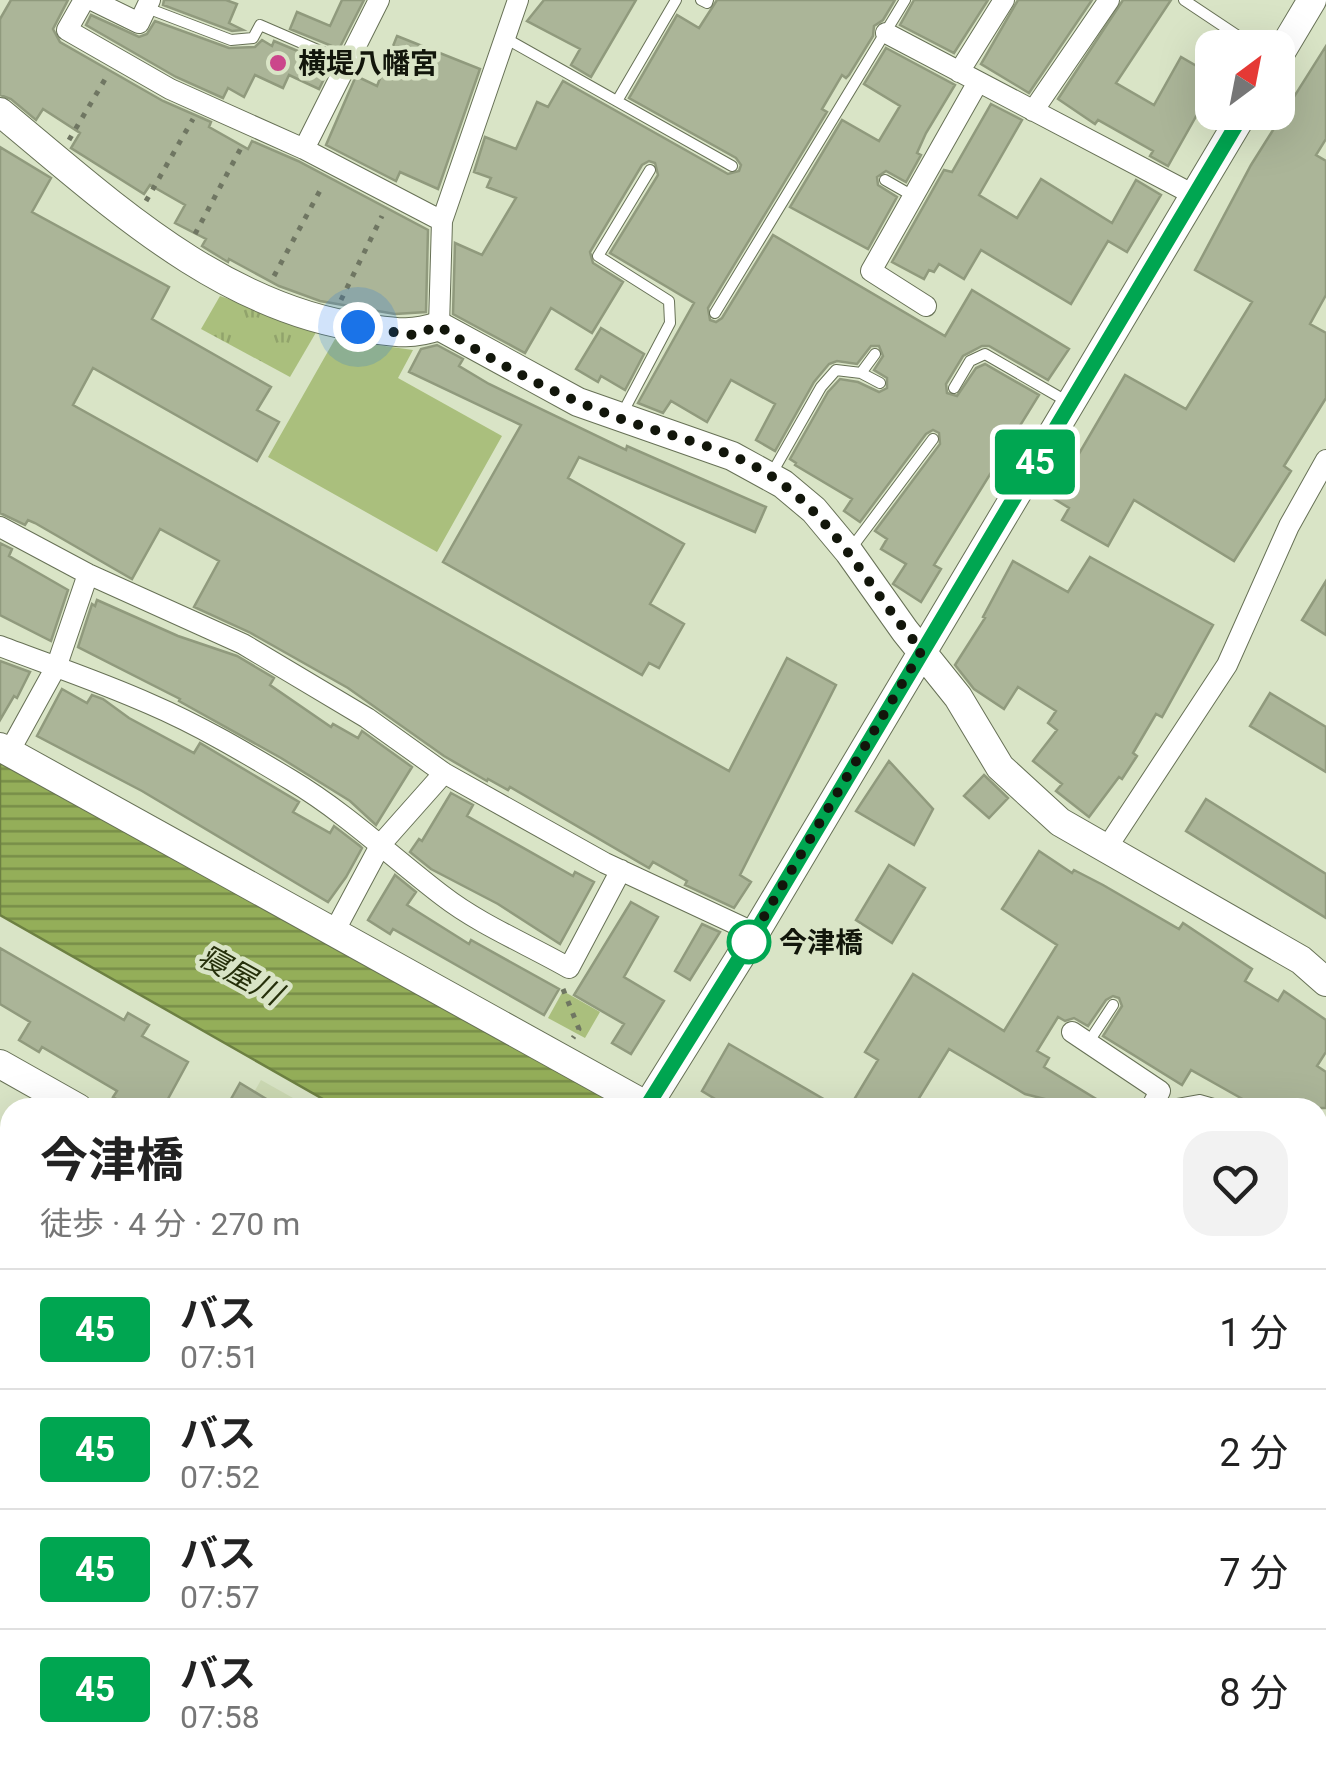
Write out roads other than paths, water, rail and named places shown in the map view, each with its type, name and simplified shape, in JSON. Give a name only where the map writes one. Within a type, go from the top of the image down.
[{"type":"street","points":[[148,4],[140,22],[91,0],[67,30],[116,61],[304,149],[442,220]]},
{"type":"street","points":[[304,149],[380,0]]},
{"type":"street","points":[[439,326],[442,220],[518,0]]},
{"type":"street","points":[[926,306],[870,271],[913,196],[1004,0]]},
{"type":"street","points":[[1032,111],[1109,0]]},
{"type":"street","points":[[1294,30],[1312,0]]},
{"type":"street","points":[[886,33],[1194,195]]},
{"type":"street","points":[[0,112],[183,257],[262,299],[330,323],[414,335],[439,326],[578,402],[732,456],[770,476],[814,510],[958,697],[1000,767],[1060,822],[1300,960],[1326,982]]},
{"type":"street","points":[[654,1098],[1233,130]]},
{"type":"street","points":[[1106,849],[1227,665],[1288,526],[1326,460]]},
{"type":"street","points":[[0,526],[88,574],[243,644],[367,718],[444,773],[621,870],[755,933]]},
{"type":"street","points":[[88,574],[57,665],[4,750],[632,1098]]},
{"type":"street","points":[[0,646],[57,665],[209,733],[294,782],[381,844],[446,898],[569,968],[621,870]]},
{"type":"street","points":[[334,932],[381,844],[444,773]]},
{"type":"street","points":[[1080,1038],[1160,1090],[1157,1098]]},
{"type":"street","points":[[0,1064],[60,1098]]},
{"type":"lane","points":[[617,101],[676,0]]},
{"type":"lane","points":[[716,313],[905,0]]},
{"type":"lane","points":[[1184,0],[1229,30]]},
{"type":"lane","points":[[148,4],[232,40],[253,38],[260,25],[348,63]]},
{"type":"lane","points":[[505,38],[732,166]]},
{"type":"lane","points":[[619,418],[670,323],[670,301],[598,256],[650,170]]},
{"type":"lane","points":[[885,180],[913,196]]},
{"type":"lane","points":[[860,374],[874,354]]},
{"type":"lane","points":[[954,388],[970,361],[985,354],[1070,403]]},
{"type":"lane","points":[[770,476],[821,387],[836,370],[880,383]]},
{"type":"lane","points":[[849,552],[933,439]]},
{"type":"lane","points":[[1080,1038],[1112,1005]]},
{"type":"water","name":"寝屋川","points":[[0,762],[606,1098],[321,1098],[0,915]]},
{"type":"place","name":"横堤八幡宮","points":[[278,63]]},
{"type":"place","name":"今津橋","points":[[749,942]]}]
